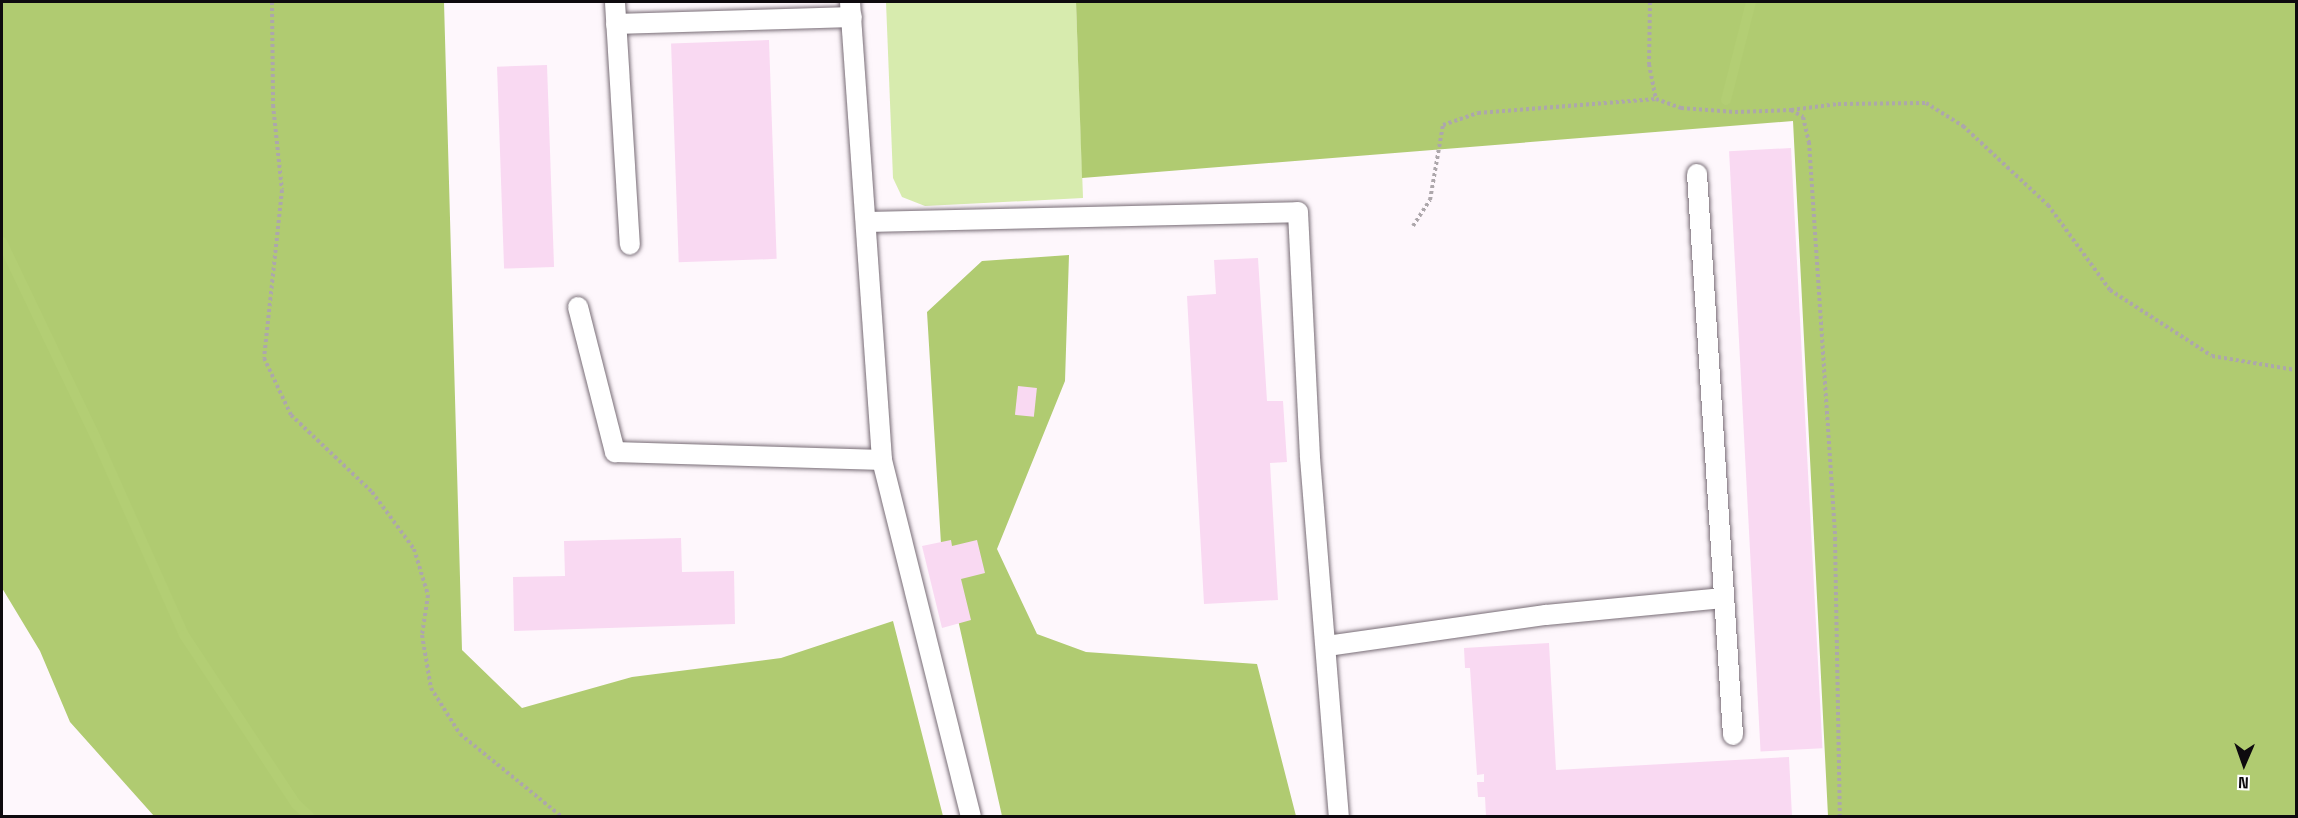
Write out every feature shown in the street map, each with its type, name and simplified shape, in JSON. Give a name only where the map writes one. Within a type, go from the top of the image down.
[{"type":"lane","points":[[615,2],[630,245]]},
{"type":"lane","points":[[616,24],[851,9],[882,460],[971,816]]},
{"type":"lane","points":[[1697,174],[1733,735]]},
{"type":"lane","points":[[866,222],[1298,212],[1311,458],[1340,816]]},
{"type":"lane","points":[[578,307],[615,452],[882,460]]},
{"type":"lane","points":[[1327,646],[1546,615],[1724,598]]},
{"type":"path","points":[[272,2],[273,105],[282,190],[264,358],[291,415],[372,492],[414,549],[428,595],[423,635],[431,688],[454,725],[460,734],[561,816]]},
{"type":"path","points":[[1650,2],[1649,64],[1656,99]]},
{"type":"path","points":[[1413,226],[1430,200],[1443,125],[1478,113],[1656,99],[1692,109],[1791,110],[1838,104],[1926,103],[1963,126],[2048,205],[2110,290],[2212,356],[2296,370]]},
{"type":"path","points":[[1791,110],[1803,117],[1809,142],[1835,538],[1840,816]]},
{"type":"green space","points":[[2,2],[444,2],[462,650],[522,708],[632,677],[781,658],[893,621],[943,816],[154,816],[70,722],[40,651],[2,588]]},
{"type":"green space","points":[[886,2],[1076,2],[1083,198],[925,206],[902,197],[893,178]]},
{"type":"green space","points":[[1076,2],[2296,2],[2296,816],[1828,816],[1793,121],[1082,178]]},
{"type":"green space","points":[[1069,255],[1065,381],[997,549],[1037,634],[1086,652],[1257,664],[1296,816],[1002,816],[941,544],[927,312],[982,261]]},
{"type":"building","points":[[769,40],[777,259],[679,262],[671,43]]},
{"type":"building","points":[[547,65],[554,267],[504,269],[497,67]]},
{"type":"building","points":[[1791,148],[1822,748],[1761,751],[1729,151]]},
{"type":"building","points":[[1258,258],[1267,401],[1283,401],[1287,462],[1270,463],[1278,600],[1204,604],[1187,296],[1216,294],[1214,260]]},
{"type":"building","points":[[1018,386],[1037,388],[1034,417],[1015,415]]},
{"type":"building","points":[[681,538],[682,572],[734,571],[735,624],[514,631],[513,577],[565,576],[564,541]]},
{"type":"building","points":[[951,540],[952,546],[977,540],[985,573],[961,579],[971,620],[942,628],[922,546]]},
{"type":"building","points":[[1549,643],[1556,770],[1789,757],[1792,816],[1486,816],[1485,797],[1478,797],[1477,782],[1484,782],[1484,774],[1477,775],[1470,668],[1465,668],[1464,648]]},
{"type":"waterway","points":[[1726,100],[1751,2]]},
{"type":"waterway","points":[[2,242],[95,436],[184,635],[296,804],[309,816]]}]
